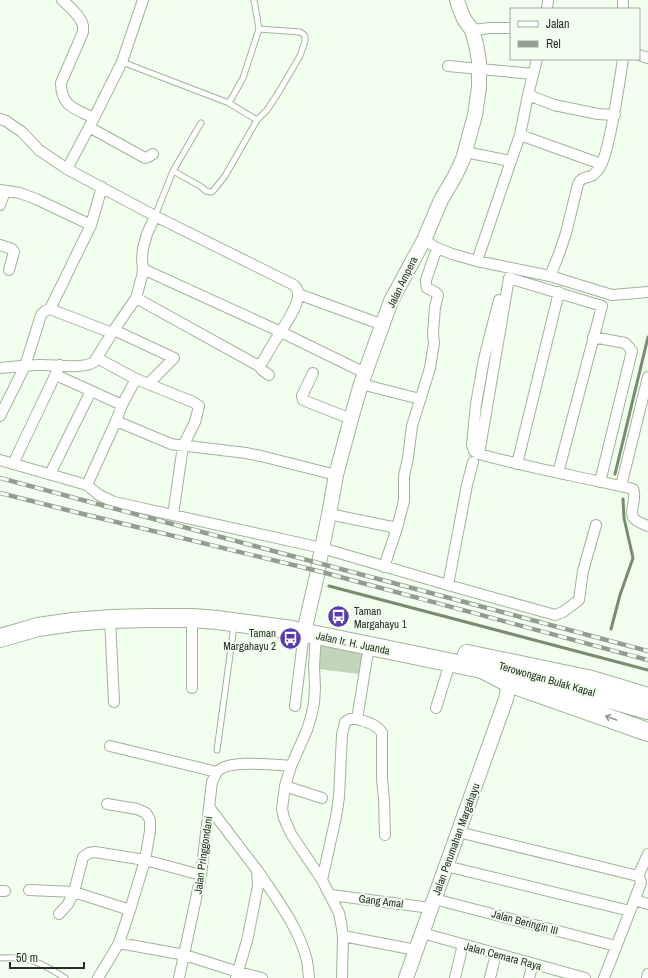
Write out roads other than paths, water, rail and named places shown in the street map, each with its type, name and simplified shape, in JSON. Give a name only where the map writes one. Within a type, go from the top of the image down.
[{"type":"highway","name":"Jalan Ir. H. Juanda","points":[[0,627],[12,623],[65,613],[110,609],[150,607],[217,610],[309,630],[448,657],[482,669],[508,691],[648,732]]},
{"type":"highway","name":"Jalan Ir. H. Juanda","points":[[0,638],[38,627],[73,622],[110,619],[193,618],[292,630],[309,630],[370,646],[592,680],[648,697]]},
{"type":"highway","name":"Terowongan Bulak Kapal","points":[[448,657],[633,703],[648,709]]},
{"type":"highway","name":"Terowongan Bulak Kapal","points":[[482,669],[584,692],[648,709]]},
{"type":"street","points":[[62,0],[74,11],[83,26],[83,32],[61,83],[61,90],[69,106],[145,158],[152,154]]},
{"type":"street","points":[[68,169],[122,62],[144,0]]},
{"type":"street","name":"Jalan Ampera","points":[[309,630],[319,563],[336,475],[363,379],[391,302],[424,240],[441,200],[455,176],[465,152],[475,114],[479,87],[478,56],[472,30],[464,19],[457,0]]},
{"type":"street","points":[[472,30],[510,28]]},
{"type":"street","points":[[477,261],[520,135],[537,60]]},
{"type":"street","points":[[550,276],[566,233],[578,184],[580,180],[594,174],[605,156],[615,115],[623,60]]},
{"type":"street","points":[[448,66],[533,74]]},
{"type":"street","points":[[528,95],[554,105],[598,114],[615,115]]},
{"type":"street","points":[[0,119],[6,121],[22,132],[39,150],[68,169],[155,216],[294,285],[298,294],[296,304],[281,332],[259,366]]},
{"type":"street","points":[[520,135],[601,164]]},
{"type":"street","points":[[465,152],[511,161]]},
{"type":"street","points":[[0,416],[25,366],[41,315],[50,309],[91,225],[102,187]]},
{"type":"street","points":[[0,205],[2,191],[20,193],[91,225]]},
{"type":"street","points":[[0,368],[47,364],[80,366],[94,362],[136,298],[143,269],[143,248],[155,216]]},
{"type":"street","points":[[424,240],[437,248],[452,254],[477,261],[550,276],[612,296],[648,292]]},
{"type":"street","points":[[0,245],[12,249],[14,252],[9,270]]},
{"type":"street","points":[[384,566],[397,528],[404,501],[404,476],[412,426],[430,368],[434,343],[434,326],[438,295],[428,288],[426,280],[437,248]]},
{"type":"street","points":[[508,267],[484,359],[476,404],[472,445],[474,451],[517,464],[633,489],[635,492],[632,515],[637,522],[648,526]]},
{"type":"street","points":[[143,269],[281,332],[363,379],[420,399]]},
{"type":"street","points":[[480,454],[509,278],[602,306],[558,473]]},
{"type":"street","points":[[517,464],[559,292]]},
{"type":"street","points":[[298,294],[383,325]]},
{"type":"street","points":[[136,298],[259,366],[262,370],[269,374]]},
{"type":"street","points":[[50,309],[113,331],[174,358],[152,380],[150,384]]},
{"type":"street","points":[[593,337],[625,343],[632,351],[600,482]]},
{"type":"street","points":[[97,358],[136,379],[193,402],[199,406],[195,422],[183,446],[173,515]]},
{"type":"street","points":[[13,464],[60,365]]},
{"type":"street","points":[[313,373],[302,396],[303,400],[351,419]]},
{"type":"street","points":[[56,375],[122,405]]},
{"type":"street","points":[[622,486],[648,377]]},
{"type":"street","points":[[87,485],[116,422],[122,405],[136,379]]},
{"type":"street","points":[[50,474],[91,391]]},
{"type":"street","points":[[116,422],[172,444],[254,454],[336,475]]},
{"type":"street","points":[[0,460],[87,485],[99,495],[114,502],[322,548],[555,615],[563,612],[579,600],[583,571],[596,525]]},
{"type":"street","points":[[448,585],[467,485],[473,462]]},
{"type":"street","points":[[329,514],[397,528]]},
{"type":"street","points":[[192,688],[193,618]]},
{"type":"street","points":[[110,619],[114,702]]},
{"type":"street","points":[[295,706],[309,630]]},
{"type":"street","points":[[309,630],[314,666],[314,703],[307,730],[284,786],[282,809],[291,834],[322,880],[339,913],[343,936],[342,978]]},
{"type":"street","points":[[357,719],[370,646]]},
{"type":"street","points":[[436,708],[448,657]]},
{"type":"street","name":"Jalan Perumahan Margahayu","points":[[406,978],[406,948],[422,933],[424,904],[446,866],[508,691]]},
{"type":"street","points":[[322,880],[339,797],[342,735],[345,722],[350,719],[357,719],[368,723],[379,728],[382,733],[382,779],[385,835]]},
{"type":"street","points":[[110,746],[217,772],[226,766],[252,763],[291,766]]},
{"type":"street","name":"Jalan Pringgondani","points":[[180,978],[201,875],[212,782],[217,772]]},
{"type":"street","points":[[284,786],[322,798]]},
{"type":"street","points":[[98,978],[119,943],[145,860],[150,831],[150,820],[146,813],[137,809],[106,804]]},
{"type":"street","points":[[210,807],[257,870],[286,913],[300,938],[307,958],[309,978]]},
{"type":"street","points":[[458,832],[638,876]]},
{"type":"street","points":[[59,914],[68,904],[74,892],[83,857],[89,853],[95,852],[145,860],[201,875]]},
{"type":"street","points":[[638,876],[648,854]]},
{"type":"street","points":[[446,866],[630,911]]},
{"type":"street","points":[[237,975],[247,941],[258,886],[257,870]]},
{"type":"street","points":[[604,978],[641,883],[638,876]]},
{"type":"street","points":[[29,890],[74,892],[130,910]]},
{"type":"street","name":"Gang Amal","points":[[331,895],[424,904]]},
{"type":"street","points":[[635,900],[648,904]]},
{"type":"street","name":"Jalan Beringin III","points":[[424,904],[616,946]]},
{"type":"street","name":"Jalan Cemara Raya","points":[[422,933],[533,964],[567,976],[585,978]]},
{"type":"street","points":[[343,936],[406,948]]},
{"type":"street","points":[[119,943],[185,955],[237,975],[262,978]]},
{"type":"street","points":[[454,978],[463,944]]},
{"type":"street","points":[[490,978],[496,954]]},
{"type":"street","points":[[529,978],[533,964]]},
{"type":"street","points":[[647,978],[648,974]]},
{"type":"lane","points":[[229,103],[243,78],[259,29],[254,0]]},
{"type":"lane","points":[[173,171],[206,191],[213,191],[225,176],[257,120],[267,110],[277,96],[300,56],[305,41],[305,36],[300,32],[259,29]]},
{"type":"lane","points":[[122,62],[229,103],[257,120]]},
{"type":"lane","points":[[155,216],[173,171],[201,123]]},
{"type":"lane","points":[[217,750],[232,630],[235,622]]},
{"type":"lane","points":[[0,958],[32,960],[50,968],[65,978]]},
{"type":"waterway","points":[[615,474],[648,337]]},
{"type":"waterway","points":[[611,629],[620,595],[633,558],[624,518],[623,499]]},
{"type":"waterway","points":[[329,586],[648,670]]},
{"type":"railway","points":[[0,478],[648,651]]},
{"type":"railway","points":[[0,493],[318,571],[648,660]]},
{"type":"place","name":"Taman Margahayu 1","points":[[339,617]]},
{"type":"place","name":"Taman Margahayu 2","points":[[291,639]]}]
